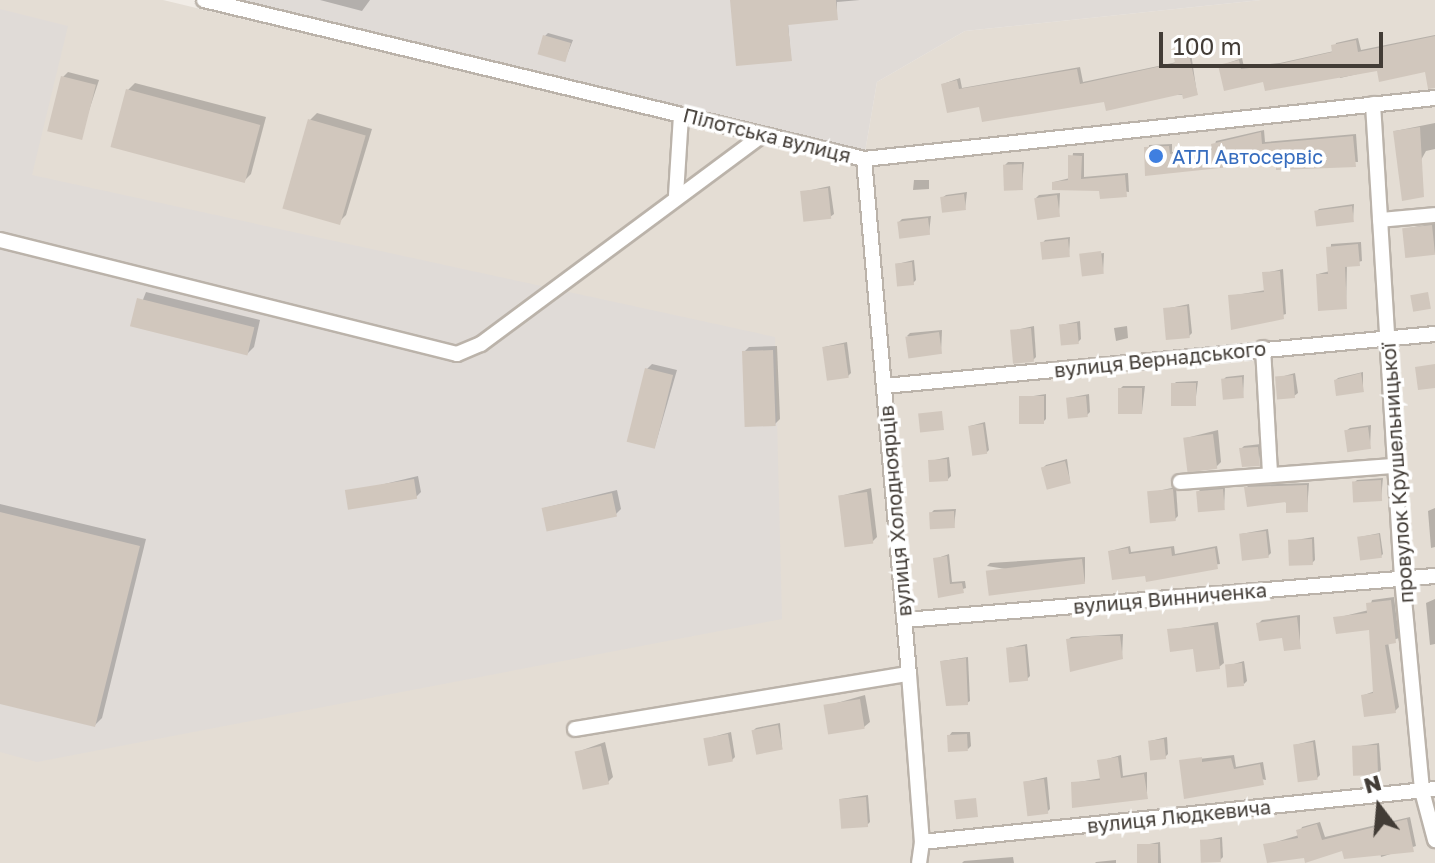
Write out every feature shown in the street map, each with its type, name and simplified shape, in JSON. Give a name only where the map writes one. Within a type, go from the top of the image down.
[{"type":"street","name":"Пілотська вулиця","points":[[204,0],[864,159],[1435,98]]},
{"type":"street","name":"провулок Крушельницької","points":[[1373,104],[1402,578],[1435,840]]},
{"type":"street","points":[[676,195],[681,115]]},
{"type":"street","points":[[0,240],[457,354],[481,344],[676,195],[762,135]]},
{"type":"street","name":"вулиця Холодноярців","points":[[864,159],[905,620],[922,842],[919,863]]},
{"type":"street","points":[[1380,220],[1435,215]]},
{"type":"street","name":"вулиця Вернадського","points":[[884,386],[1435,334]]},
{"type":"street","points":[[1263,348],[1270,474]]},
{"type":"street","points":[[1180,482],[1395,466]]},
{"type":"street","name":"вулиця Винниченка","points":[[905,620],[1435,576]]},
{"type":"street","points":[[575,729],[909,674]]},
{"type":"street","name":"вулиця Людкевича","points":[[922,842],[1428,790]]},
{"type":"shaded area","points":[[0,0],[163,0],[856,166],[914,842],[910,863],[0,863]]},
{"type":"shaded area","points":[[231,0],[1261,0],[965,31],[877,82],[865,152]]},
{"type":"shaded area","points":[[1261,0],[1435,0],[1435,91],[865,152],[877,82],[965,31]]},
{"type":"shaded area","points":[[0,9],[68,26],[32,175],[775,337],[782,619],[37,762],[0,752]]},
{"type":"shaded area","points":[[1435,105],[1435,863],[926,863],[929,842],[872,165]]},
{"type":"building","points":[[730,0],[836,0],[838,20],[788,25],[792,61],[736,66]]},
{"type":"building","points":[[543,35],[571,43],[565,62],[537,54]]},
{"type":"building","points":[[1435,36],[1435,88],[1428,89],[1425,72],[1379,82],[1377,71],[1265,91],[1263,82],[1224,91],[1218,65],[1239,60],[1241,69],[1275,65],[1332,52],[1331,45],[1356,40],[1358,52]]},
{"type":"building","points":[[1189,55],[1198,95],[1183,99],[1182,94],[1106,111],[1104,102],[982,122],[979,107],[947,113],[941,84],[957,80],[959,89],[1077,69],[1080,84],[1175,63],[1174,58]]},
{"type":"building","points":[[61,76],[96,85],[82,140],[47,131]]},
{"type":"building","points":[[126,89],[260,125],[245,183],[110,147]]},
{"type":"building","points":[[308,119],[366,136],[340,225],[282,208]]},
{"type":"building","points":[[1420,127],[1424,197],[1402,201],[1393,131]]},
{"type":"building","points":[[1261,132],[1262,144],[1353,136],[1356,167],[1276,170],[1276,162],[1145,176],[1144,147],[1169,146],[1170,154],[1212,150],[1211,144]]},
{"type":"building","points":[[1068,155],[1082,156],[1081,179],[1125,175],[1127,197],[1100,199],[1099,191],[1052,190],[1052,182],[1068,180]]},
{"type":"building","points":[[1022,164],[1023,190],[1004,191],[1003,165]]},
{"type":"building","points":[[828,188],[831,219],[803,222],[800,191]]},
{"type":"building","points":[[964,194],[966,210],[942,213],[940,197]]},
{"type":"building","points":[[1057,195],[1060,217],[1037,220],[1034,198]]},
{"type":"building","points":[[1352,206],[1354,222],[1316,227],[1314,211]]},
{"type":"building","points":[[928,218],[930,235],[899,239],[897,222]]},
{"type":"building","points":[[1432,225],[1435,255],[1405,258],[1402,228]]},
{"type":"building","points":[[1068,239],[1070,257],[1042,260],[1040,242]]},
{"type":"building","points":[[1358,244],[1360,266],[1345,267],[1347,309],[1318,311],[1316,274],[1328,274],[1326,247]]},
{"type":"building","points":[[1101,251],[1104,274],[1082,277],[1079,254]]},
{"type":"building","points":[[912,262],[914,285],[897,286],[895,263]]},
{"type":"building","points":[[1280,271],[1284,319],[1231,330],[1228,295],[1264,292],[1262,272]]},
{"type":"building","points":[[1428,292],[1431,309],[1413,312],[1410,295]]},
{"type":"building","points":[[137,298],[254,327],[247,355],[130,326]]},
{"type":"building","points":[[1187,306],[1190,338],[1166,340],[1163,308]]},
{"type":"building","points":[[1077,323],[1079,344],[1061,345],[1059,325]]},
{"type":"building","points":[[1031,328],[1034,362],[1013,364],[1010,330]]},
{"type":"building","points":[[939,332],[942,354],[908,359],[905,337]]},
{"type":"building","points":[[844,344],[849,378],[827,381],[822,347]]},
{"type":"building","points":[[773,350],[776,426],[745,427],[742,351]]},
{"type":"building","points":[[1435,364],[1435,388],[1418,390],[1415,367]]},
{"type":"building","points":[[645,368],[673,375],[655,449],[627,442]]},
{"type":"building","points":[[1361,373],[1364,392],[1336,396],[1334,380]]},
{"type":"building","points":[[1293,375],[1295,398],[1277,399],[1275,377]]},
{"type":"building","points":[[1242,377],[1244,398],[1223,400],[1221,379]]},
{"type":"building","points":[[1171,383],[1196,383],[1196,406],[1171,406]]},
{"type":"building","points":[[1118,388],[1142,388],[1142,414],[1118,414]]},
{"type":"building","points":[[1019,396],[1044,396],[1044,424],[1019,424]]},
{"type":"building","points":[[1086,396],[1088,417],[1068,419],[1066,398]]},
{"type":"building","points":[[942,411],[944,430],[920,432],[918,414]]},
{"type":"building","points":[[983,424],[987,454],[972,456],[968,426]]},
{"type":"building","points":[[1368,427],[1371,449],[1347,452],[1344,430]]},
{"type":"building","points":[[1213,434],[1217,469],[1187,472],[1183,438]]},
{"type":"building","points":[[1258,447],[1260,466],[1242,467],[1239,448]]},
{"type":"building","points":[[947,459],[948,481],[929,482],[928,460]]},
{"type":"building","points":[[1065,461],[1071,483],[1047,490],[1041,467]]},
{"type":"building","points":[[414,479],[417,499],[348,510],[345,490]]},
{"type":"building","points":[[1381,480],[1382,501],[1353,502],[1352,482]]},
{"type":"building","points":[[1307,485],[1308,512],[1286,513],[1286,502],[1247,507],[1244,487]]},
{"type":"building","points":[[1173,489],[1176,521],[1150,523],[1147,491]]},
{"type":"building","points":[[1223,489],[1225,510],[1198,512],[1196,491]]},
{"type":"building","points":[[867,492],[873,544],[845,547],[838,496]]},
{"type":"building","points":[[612,493],[617,516],[547,531],[542,508]]},
{"type":"building","points":[[954,511],[955,528],[930,529],[929,512]]},
{"type":"building","points":[[0,512],[140,546],[95,727],[0,704]]},
{"type":"building","points":[[1266,531],[1269,558],[1242,561],[1239,534]]},
{"type":"building","points":[[1379,534],[1382,558],[1360,561],[1357,537]]},
{"type":"building","points":[[1312,539],[1313,565],[1289,566],[1288,540]]},
{"type":"building","points":[[1128,548],[1129,554],[1171,548],[1172,556],[1215,548],[1218,569],[1146,582],[1145,576],[1112,580],[1108,551]]},
{"type":"building","points":[[947,556],[950,584],[962,583],[964,593],[938,598],[933,558]]},
{"type":"building","points":[[1082,559],[1085,584],[989,596],[986,571]]},
{"type":"building","points":[[1391,600],[1396,643],[1385,645],[1396,713],[1364,717],[1361,695],[1373,693],[1369,630],[1336,634],[1333,617],[1367,613],[1366,603]]},
{"type":"building","points":[[1297,617],[1301,649],[1284,651],[1282,638],[1259,641],[1256,623]]},
{"type":"building","points":[[1214,625],[1220,669],[1196,672],[1193,649],[1170,652],[1167,629]]},
{"type":"building","points":[[1120,636],[1123,659],[1070,672],[1066,639]]},
{"type":"building","points":[[1025,646],[1028,681],[1009,683],[1006,648]]},
{"type":"building","points":[[966,658],[968,705],[946,706],[940,661]]},
{"type":"building","points":[[1242,663],[1244,686],[1227,687],[1225,664]]},
{"type":"building","points":[[860,699],[865,729],[828,734],[823,705]]},
{"type":"building","points":[[778,725],[783,750],[756,755],[751,730]]},
{"type":"building","points":[[728,734],[733,762],[708,766],[703,738]]},
{"type":"building","points":[[967,734],[968,751],[948,752],[947,735]]},
{"type":"building","points":[[1164,739],[1166,759],[1150,761],[1148,741]]},
{"type":"building","points":[[1313,742],[1318,780],[1298,782],[1293,744]]},
{"type":"building","points":[[1377,745],[1378,775],[1353,776],[1352,746]]},
{"type":"building","points":[[601,746],[609,784],[583,790],[575,752]]},
{"type":"building","points":[[1118,757],[1121,778],[1144,774],[1148,799],[1072,808],[1071,782],[1100,780],[1097,760]]},
{"type":"building","points":[[1202,757],[1202,762],[1231,758],[1234,769],[1260,764],[1264,785],[1184,799],[1179,760]]},
{"type":"building","points":[[1044,779],[1048,814],[1027,816],[1023,782]]},
{"type":"building","points":[[866,797],[868,827],[841,829],[839,799]]},
{"type":"building","points":[[976,798],[978,817],[956,819],[954,800]]},
{"type":"building","points":[[1407,819],[1414,852],[1344,859],[1342,851],[1305,863],[1304,858],[1267,863],[1263,844],[1298,838],[1296,830],[1317,824],[1322,840]]},
{"type":"building","points":[[1220,839],[1221,862],[1201,863],[1200,840]]},
{"type":"building","points":[[1137,844],[1158,844],[1158,863],[1137,863]]},
{"type":"place","name":"АТЛ Автосервіс","points":[[1156,156]]}]
